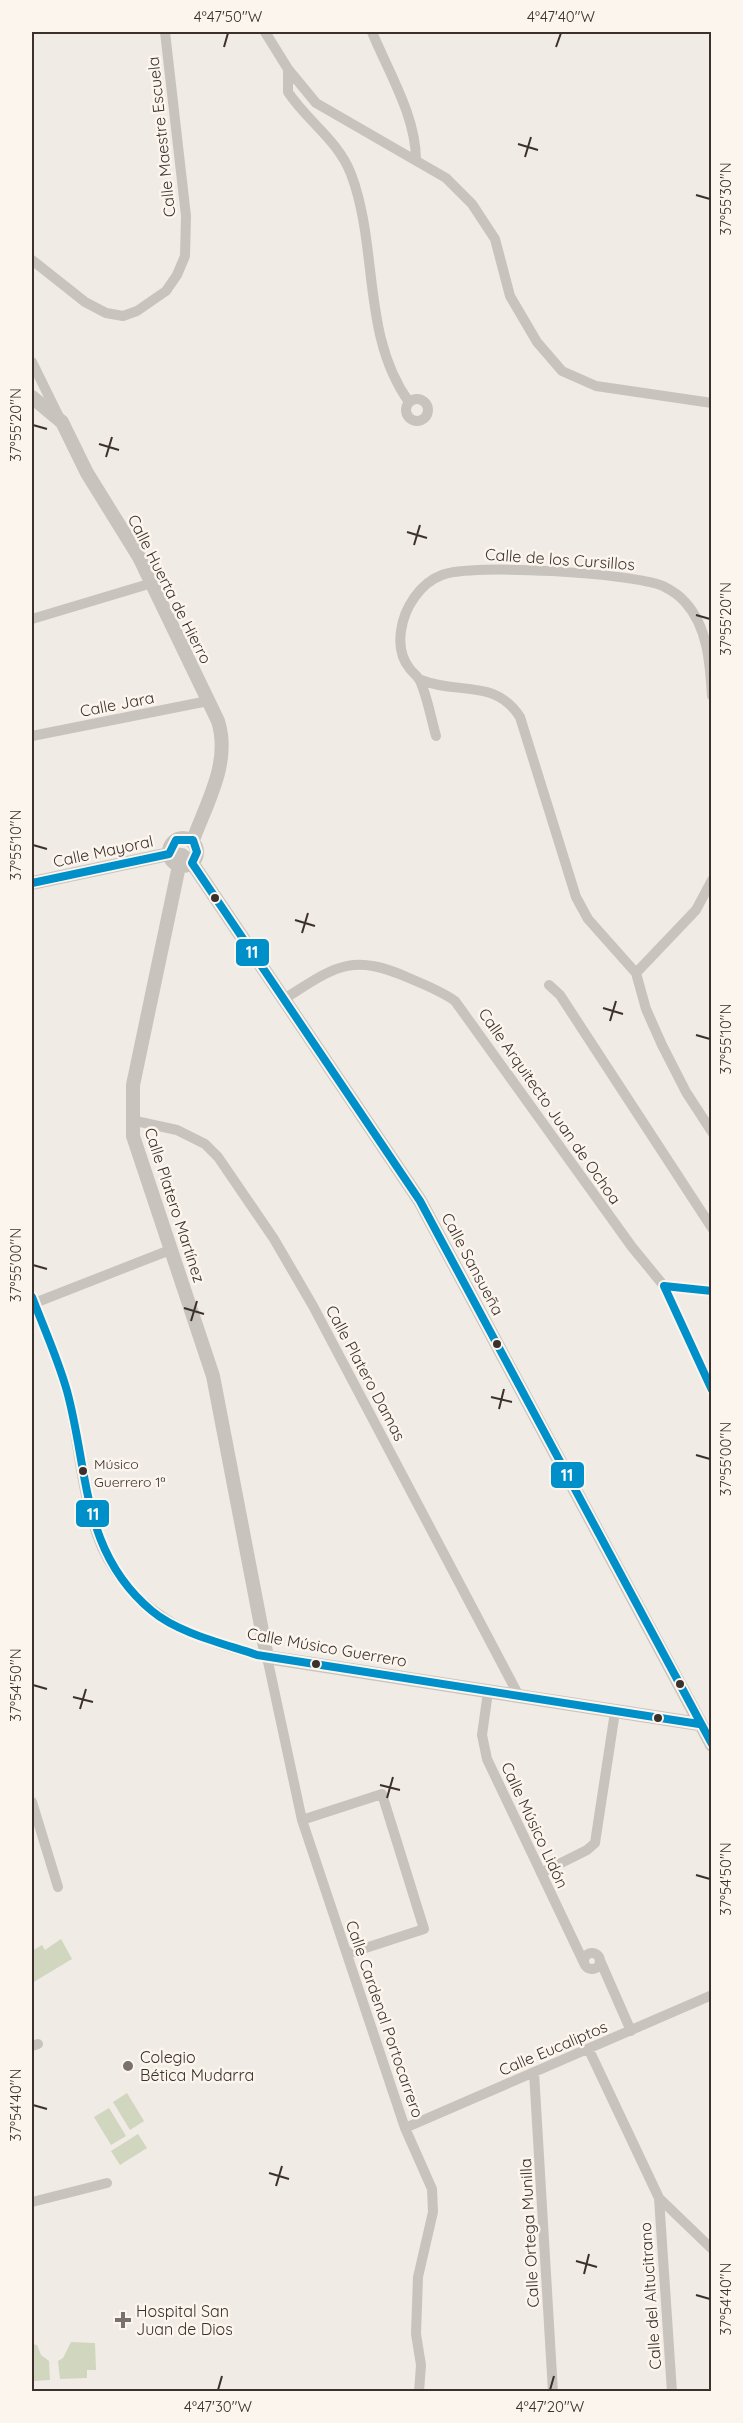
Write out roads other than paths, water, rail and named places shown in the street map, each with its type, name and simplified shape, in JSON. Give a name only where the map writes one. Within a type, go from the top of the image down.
[{"type":"street","name":"Calle Maestre Escuela","points":[[32,260],[85,302],[105,313],[123,316],[137,311],[166,291],[177,275],[184,256],[186,216],[165,32]]},
{"type":"street","points":[[265,32],[288,69],[316,103],[416,160],[459,190],[486,224],[501,255],[510,296],[537,342],[562,371],[596,386],[711,403]]},
{"type":"street","points":[[372,32],[411,125],[416,141],[416,160]]},
{"type":"street","points":[[288,69],[288,92],[336,146],[352,177],[364,227],[377,325],[396,384],[409,402]]},
{"type":"street","name":"Calle Huerta de Hierro","points":[[32,362],[87,473],[152,583],[222,735],[223,749],[218,774],[193,840]]},
{"type":"street","points":[[45,388],[32,396],[62,422]]},
{"type":"street","name":"Calle de los Cursillos","points":[[436,736],[421,680],[404,660],[400,645],[402,624],[409,605],[418,592],[441,575],[480,568],[620,577],[662,586],[684,601],[698,621],[708,654],[711,696]]},
{"type":"street","points":[[32,619],[152,583]]},
{"type":"street","points":[[421,680],[434,686],[487,691],[501,696],[513,705],[520,717],[576,897],[588,919],[636,973],[646,1009],[662,1045],[686,1092],[711,1132]]},
{"type":"street","name":"Calle Jara","points":[[32,736],[208,701]]},
{"type":"street","points":[[181,860],[176,840],[193,840]]},
{"type":"street","name":"Calle Platero Martínez","points":[[193,840],[197,852],[181,860],[133,1085],[131,1120],[136,1150],[213,1376],[267,1657]]},
{"type":"street","name":"Calle Mayoral","points":[[32,883],[181,860]]},
{"type":"street","name":"Calle Sansueña","points":[[181,860],[285,999],[420,1201],[711,1745]]},
{"type":"street","points":[[636,973],[696,910],[711,880]]},
{"type":"street","name":"Calle Arquitecto Juan de Ochoa","points":[[285,999],[328,972],[357,964],[387,968],[435,989],[455,1001],[632,1247],[664,1286],[711,1391]]},
{"type":"street","points":[[549,985],[560,995],[711,1228]]},
{"type":"street","name":"Calle Platero Damas","points":[[131,1120],[177,1130],[205,1144],[218,1157],[274,1239],[314,1306],[519,1696]]},
{"type":"street","points":[[32,1301],[170,1250]]},
{"type":"street","points":[[664,1286],[711,1291]]},
{"type":"street","name":"Calle Músico Guerrero","points":[[32,1301],[67,1391],[97,1536],[120,1576],[154,1613],[174,1625],[267,1657],[699,1725]]},
{"type":"street","name":"Calle Cardenal Portocarrero","points":[[267,1657],[302,1820],[405,2128],[432,2189],[435,2202],[418,2277],[416,2334],[421,2365],[420,2391]]},
{"type":"street","name":"Calle Músico Lidón","points":[[488,1692],[482,1735],[487,1759],[585,1965],[585,1958],[588,1954],[593,1953],[599,1958],[631,2031]]},
{"type":"street","points":[[541,1873],[587,1850],[595,1843],[615,1712]]},
{"type":"street","points":[[302,1820],[382,1794],[424,1929],[347,1954]]},
{"type":"street","points":[[33,1809],[58,1887]]},
{"type":"street","name":"Calle Eucaliptos","points":[[405,2128],[589,2050],[711,1995]]},
{"type":"street","points":[[589,2050],[658,2198],[711,2249]]},
{"type":"street","name":"Calle Ortega Munilla","points":[[534,2072],[553,2391]]},
{"type":"street","points":[[32,2202],[107,2183]]},
{"type":"street","name":"Calle del Altucitrano","points":[[658,2198],[672,2391]]},
{"type":"place","name":"Músico Guerrero 1ª","points":[[83,1471]]},
{"type":"place","name":"Colegio Bética Mudarra","points":[[128,2066]]},
{"type":"place","name":"Hospital San Juan de Dios","points":[[123,2320]]}]
